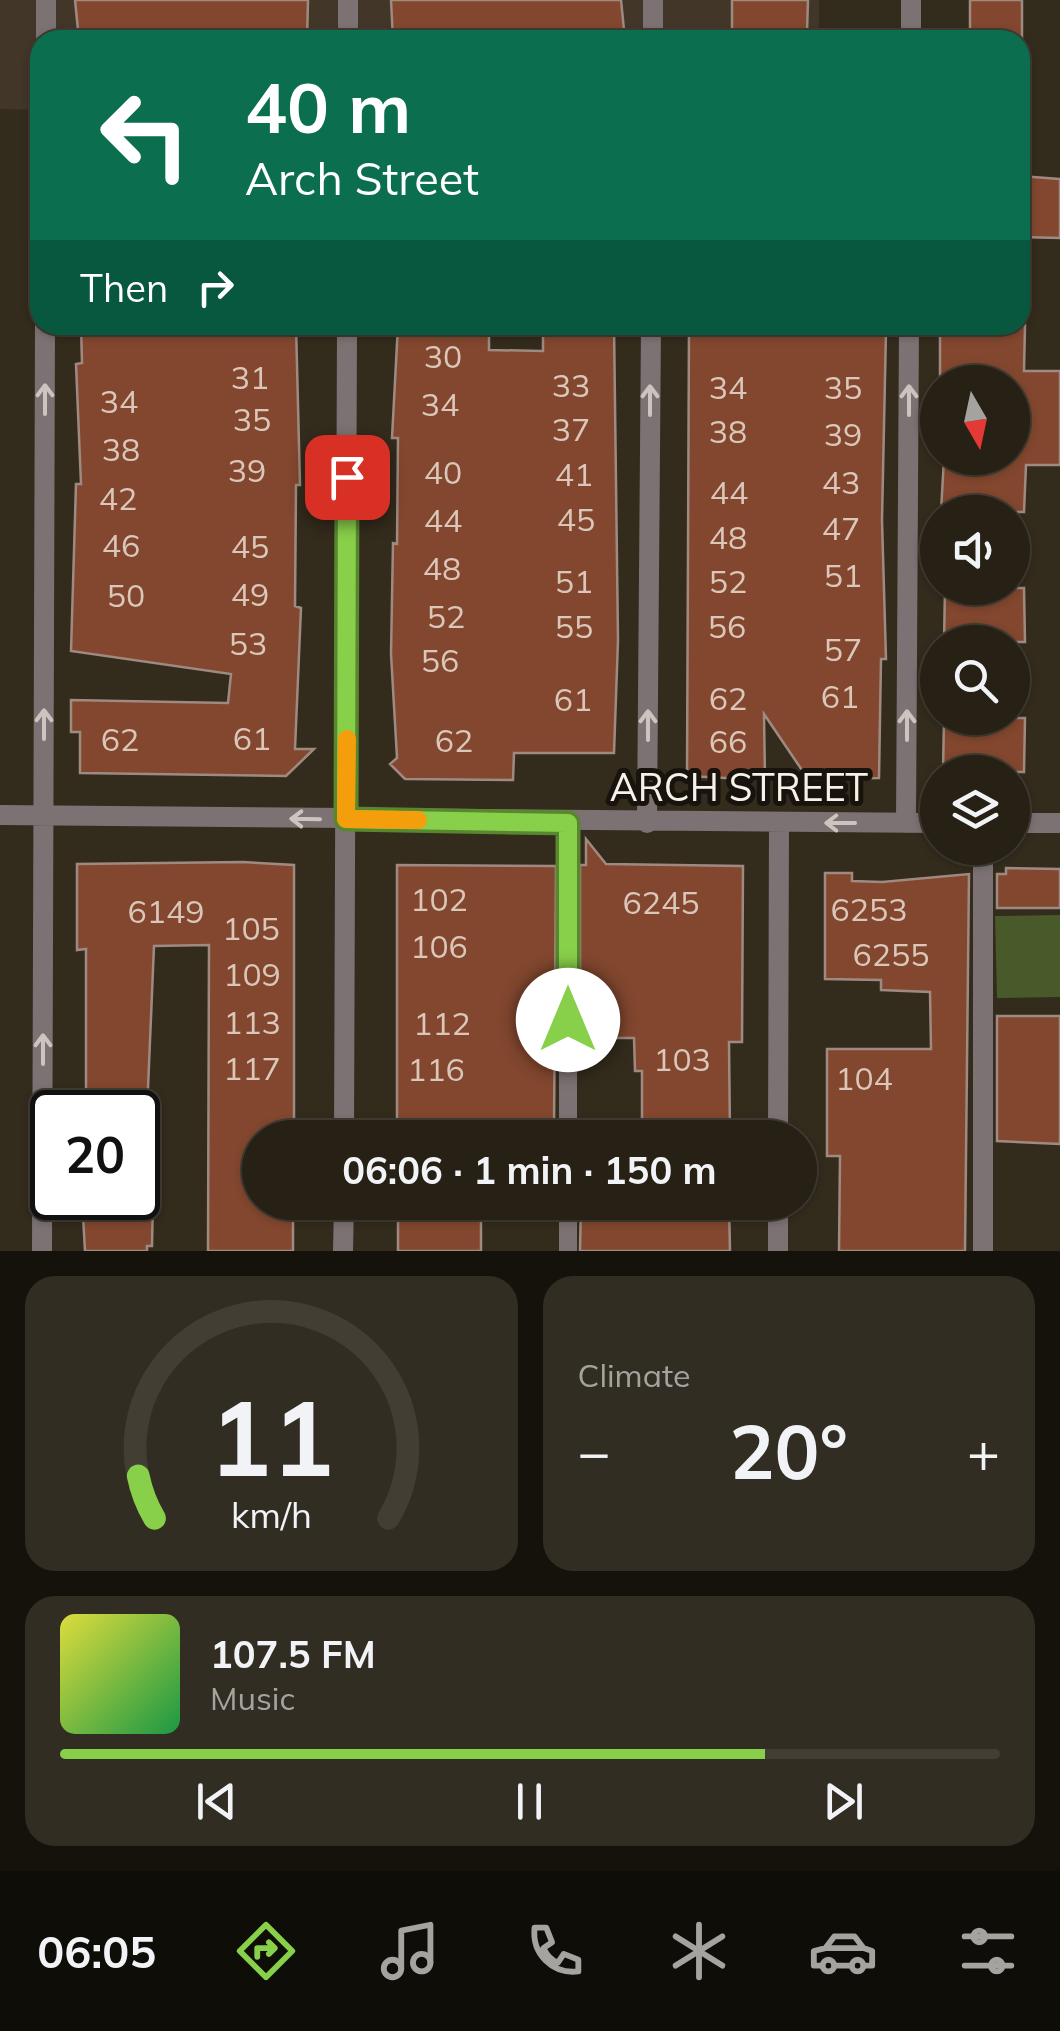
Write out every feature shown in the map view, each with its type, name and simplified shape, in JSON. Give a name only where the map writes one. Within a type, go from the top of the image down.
[{"type":"street","points":[[46,0],[46,30]]},
{"type":"street","points":[[348,0],[348,30]]},
{"type":"street","points":[[653,0],[653,30]]},
{"type":"street","points":[[911,0],[911,30]]},
{"type":"street","points":[[42,1251],[45,335]]},
{"type":"street","points":[[344,1120],[348,335]]},
{"type":"street","points":[[647,823],[651,335]]},
{"type":"street","points":[[906,823],[909,335]]},
{"type":"street","name":"ARCH STREET","points":[[0,815],[568,823],[920,823]]},
{"type":"street","points":[[778,1120],[780,822]]},
{"type":"street","points":[[1030,823],[1060,823]]},
{"type":"street","points":[[983,865],[983,1251]]},
{"type":"street","points":[[343,1251],[344,1220]]},
{"type":"street","points":[[778,1220],[778,1251]]},
{"type":"lane","points":[[568,823],[568,1120]]},
{"type":"lane","points":[[568,1220],[568,1251]]},
{"type":"shaded area","points":[[0,0],[819,0],[819,30],[30,30],[30,110],[0,109]]},
{"type":"green space","points":[[1060,915],[1060,997],[997,998],[995,916]]},
{"type":"building","points":[[75,0],[308,0],[307,30],[78,30]]},
{"type":"building","points":[[391,0],[621,0],[624,30],[392,30]]},
{"type":"building","points":[[732,0],[808,0],[807,30],[732,30]]},
{"type":"building","points":[[970,0],[1022,0],[1022,30],[970,30]]},
{"type":"building","points":[[1030,177],[1060,179],[1060,238],[1030,237]]},
{"type":"building","points":[[81,335],[296,335],[300,485],[296,485],[295,606],[301,608],[295,749],[314,749],[286,776],[80,773],[80,732],[71,732],[71,700],[228,703],[231,674],[71,651],[76,484],[81,484],[76,364],[82,363]]},
{"type":"building","points":[[397,335],[489,335],[489,350],[543,351],[543,335],[614,335],[618,640],[614,753],[514,753],[513,780],[405,779],[390,764],[397,758],[391,654],[398,438],[392,438]]},
{"type":"building","points":[[689,335],[886,335],[882,520],[886,659],[881,659],[879,778],[808,779],[764,714],[765,780],[687,776]]},
{"type":"building","points":[[940,335],[1025,335],[1024,365],[940,365]]},
{"type":"building","points":[[1030,371],[1060,371],[1060,465],[1030,465]]},
{"type":"building","points":[[943,475],[1026,475],[1025,495],[942,495]]},
{"type":"building","points":[[945,605],[1024,605],[1025,625],[944,625]]},
{"type":"building","points":[[944,735],[1025,735],[1024,755],[943,755]]},
{"type":"building","points":[[586,839],[606,864],[743,866],[742,1042],[729,1042],[730,1120],[642,1120],[642,1071],[635,1071],[634,1038],[580,1038],[580,865],[586,865]]},
{"type":"building","points":[[77,864],[294,865],[294,1120],[242,1120],[242,1220],[293,1220],[293,1251],[208,1251],[209,945],[154,946],[148,1090],[86,1090],[86,949],[77,950]]},
{"type":"building","points":[[397,865],[556,866],[554,1120],[397,1120]]},
{"type":"building","points":[[1006,868],[1060,869],[1060,908],[997,908],[997,874],[1006,874]]},
{"type":"building","points":[[825,873],[852,873],[852,881],[882,882],[969,874],[965,1251],[839,1251],[840,1156],[827,1156],[827,1049],[931,1049],[930,992],[881,990],[881,980],[825,979]]},
{"type":"building","points":[[997,1016],[1060,1016],[1060,1144],[997,1141]]},
{"type":"building","points":[[83,1220],[153,1220],[152,1246],[147,1246],[147,1251],[85,1251]]},
{"type":"building","points":[[398,1220],[481,1220],[481,1251],[398,1251]]},
{"type":"building","points":[[581,1220],[729,1220],[730,1251],[580,1251]]},
{"type":"slow traffic","points":[[347,739],[346,819],[418,820]]},
{"type":"route","points":[[347,477],[346,819],[568,823],[568,1020]]}]
